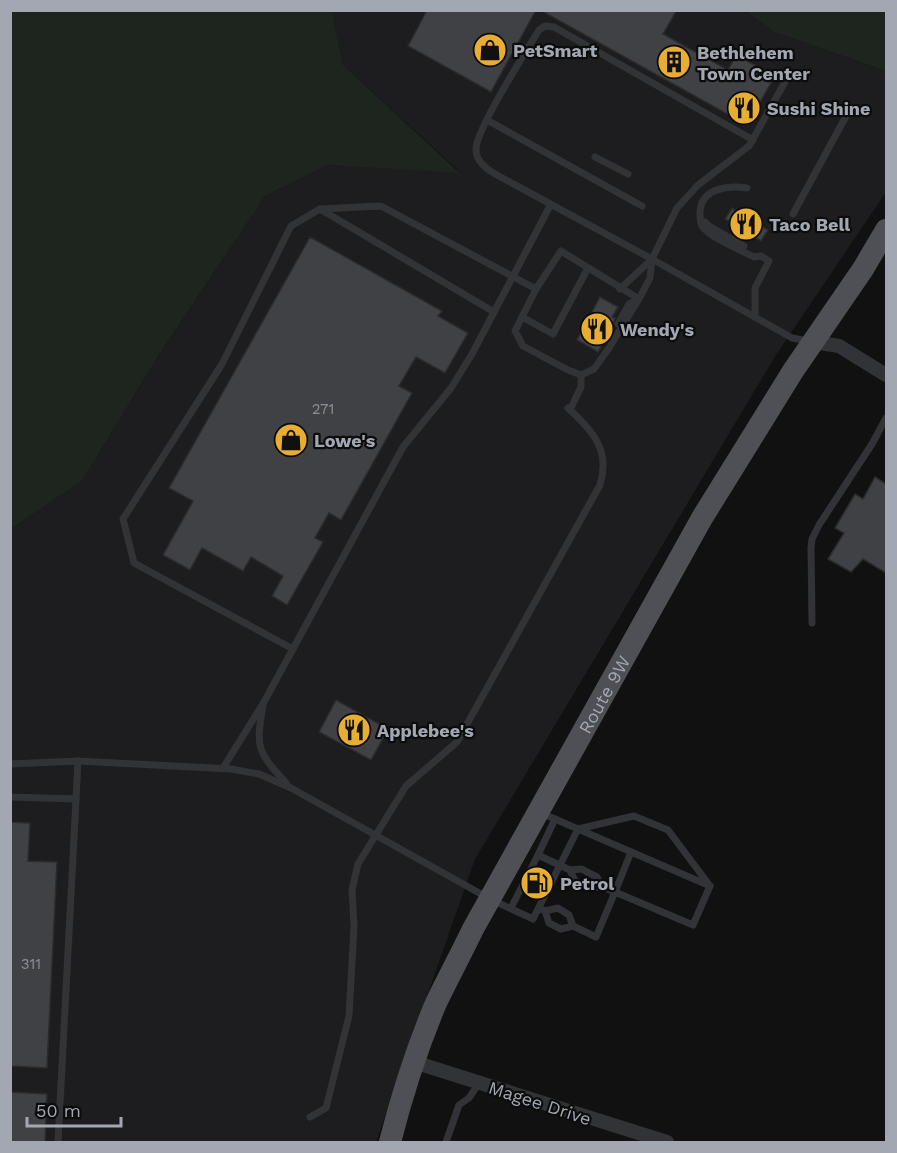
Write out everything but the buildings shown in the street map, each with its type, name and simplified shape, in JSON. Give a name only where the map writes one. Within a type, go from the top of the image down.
[{"type":"main road","name":"Route 9W","points":[[864,269],[886,230]]},
{"type":"main road","name":"Route 9W","points":[[390,1143],[414,1062],[445,984],[490,899],[546,816],[690,539],[744,449],[864,269],[886,242]]},
{"type":"street","points":[[814,342],[839,346],[886,375]]},
{"type":"street","name":"Magee Drive","points":[[414,1062],[667,1143]]},
{"type":"lane","points":[[753,140],[550,26],[545,26],[539,30],[487,120],[476,150],[483,166],[792,338],[814,342]]},
{"type":"lane","points":[[639,299],[561,251],[536,289],[515,331],[523,346],[568,370],[581,375],[594,369],[609,348],[639,299],[650,278],[652,259],[671,217],[682,200],[707,177],[746,149],[789,73]]},
{"type":"lane","points":[[793,214],[851,107]]},
{"type":"lane","points":[[487,120],[642,206]]},
{"type":"lane","points":[[596,158],[628,174]]},
{"type":"lane","points":[[747,188],[722,192],[710,198],[704,205],[703,215],[709,226],[769,261],[755,288],[754,317]]},
{"type":"lane","points":[[223,768],[264,702],[403,447],[451,388],[551,204]]},
{"type":"lane","points":[[293,650],[134,563],[123,519],[222,364],[291,226],[320,209],[381,206],[536,289]]},
{"type":"lane","points":[[320,209],[494,312]]},
{"type":"lane","points":[[620,289],[652,259]]},
{"type":"lane","points":[[522,317],[553,333],[588,268]]},
{"type":"lane","points":[[310,1117],[326,1108],[349,1016],[354,927],[352,890],[358,864],[406,786],[457,742],[600,485],[604,473],[599,444],[592,431],[569,409],[580,387],[581,375]]},
{"type":"lane","points":[[812,623],[811,548],[815,532],[872,444],[886,418]]},
{"type":"lane","points":[[264,702],[258,736],[260,748],[267,761],[291,788]]},
{"type":"lane","points":[[10,764],[78,760],[223,768],[259,774],[291,788],[490,899],[533,919],[542,909],[578,829]]},
{"type":"lane","points":[[58,1143],[78,760]]},
{"type":"lane","points":[[10,797],[76,799]]},
{"type":"lane","points":[[511,908],[538,855],[546,816],[710,886]]},
{"type":"lane","points":[[578,829],[633,816],[668,830],[710,886]]},
{"type":"lane","points":[[542,909],[549,923],[561,929],[573,926],[596,937],[632,852]]},
{"type":"lane","points":[[538,855],[570,870],[582,869],[597,877],[602,886]]},
{"type":"lane","points":[[570,870],[575,881],[590,888],[602,886],[693,925],[710,886]]},
{"type":"lane","points":[[542,909],[558,908],[569,915],[573,926]]},
{"type":"lane","points":[[446,1143],[459,1105],[469,1098],[479,1083]]},
{"type":"shaded area","points":[[11,10],[332,11],[343,65],[460,173],[328,165],[265,196],[159,355],[82,481],[11,529]]},
{"type":"shaded area","points":[[332,11],[746,11],[774,32],[886,71],[886,192],[776,355],[475,859],[376,1142],[11,1142],[11,529],[82,481],[159,355],[265,196],[328,165],[460,172],[343,65]]},
{"type":"shaded area","points":[[746,11],[886,11],[886,71],[774,32]]},
{"type":"place","name":"PetSmart","points":[[490,50]]},
{"type":"place","name":"Bethlehem Town Center","points":[[674,62]]},
{"type":"place","name":"Sushi Shine","points":[[744,108]]},
{"type":"place","name":"Taco Bell","points":[[746,224]]},
{"type":"place","name":"Wendy's","points":[[597,329]]},
{"type":"place","name":"Lowe's","points":[[291,440]]},
{"type":"place","name":"Applebee's","points":[[354,730]]},
{"type":"place","name":"Petrol","points":[[537,883]]}]
